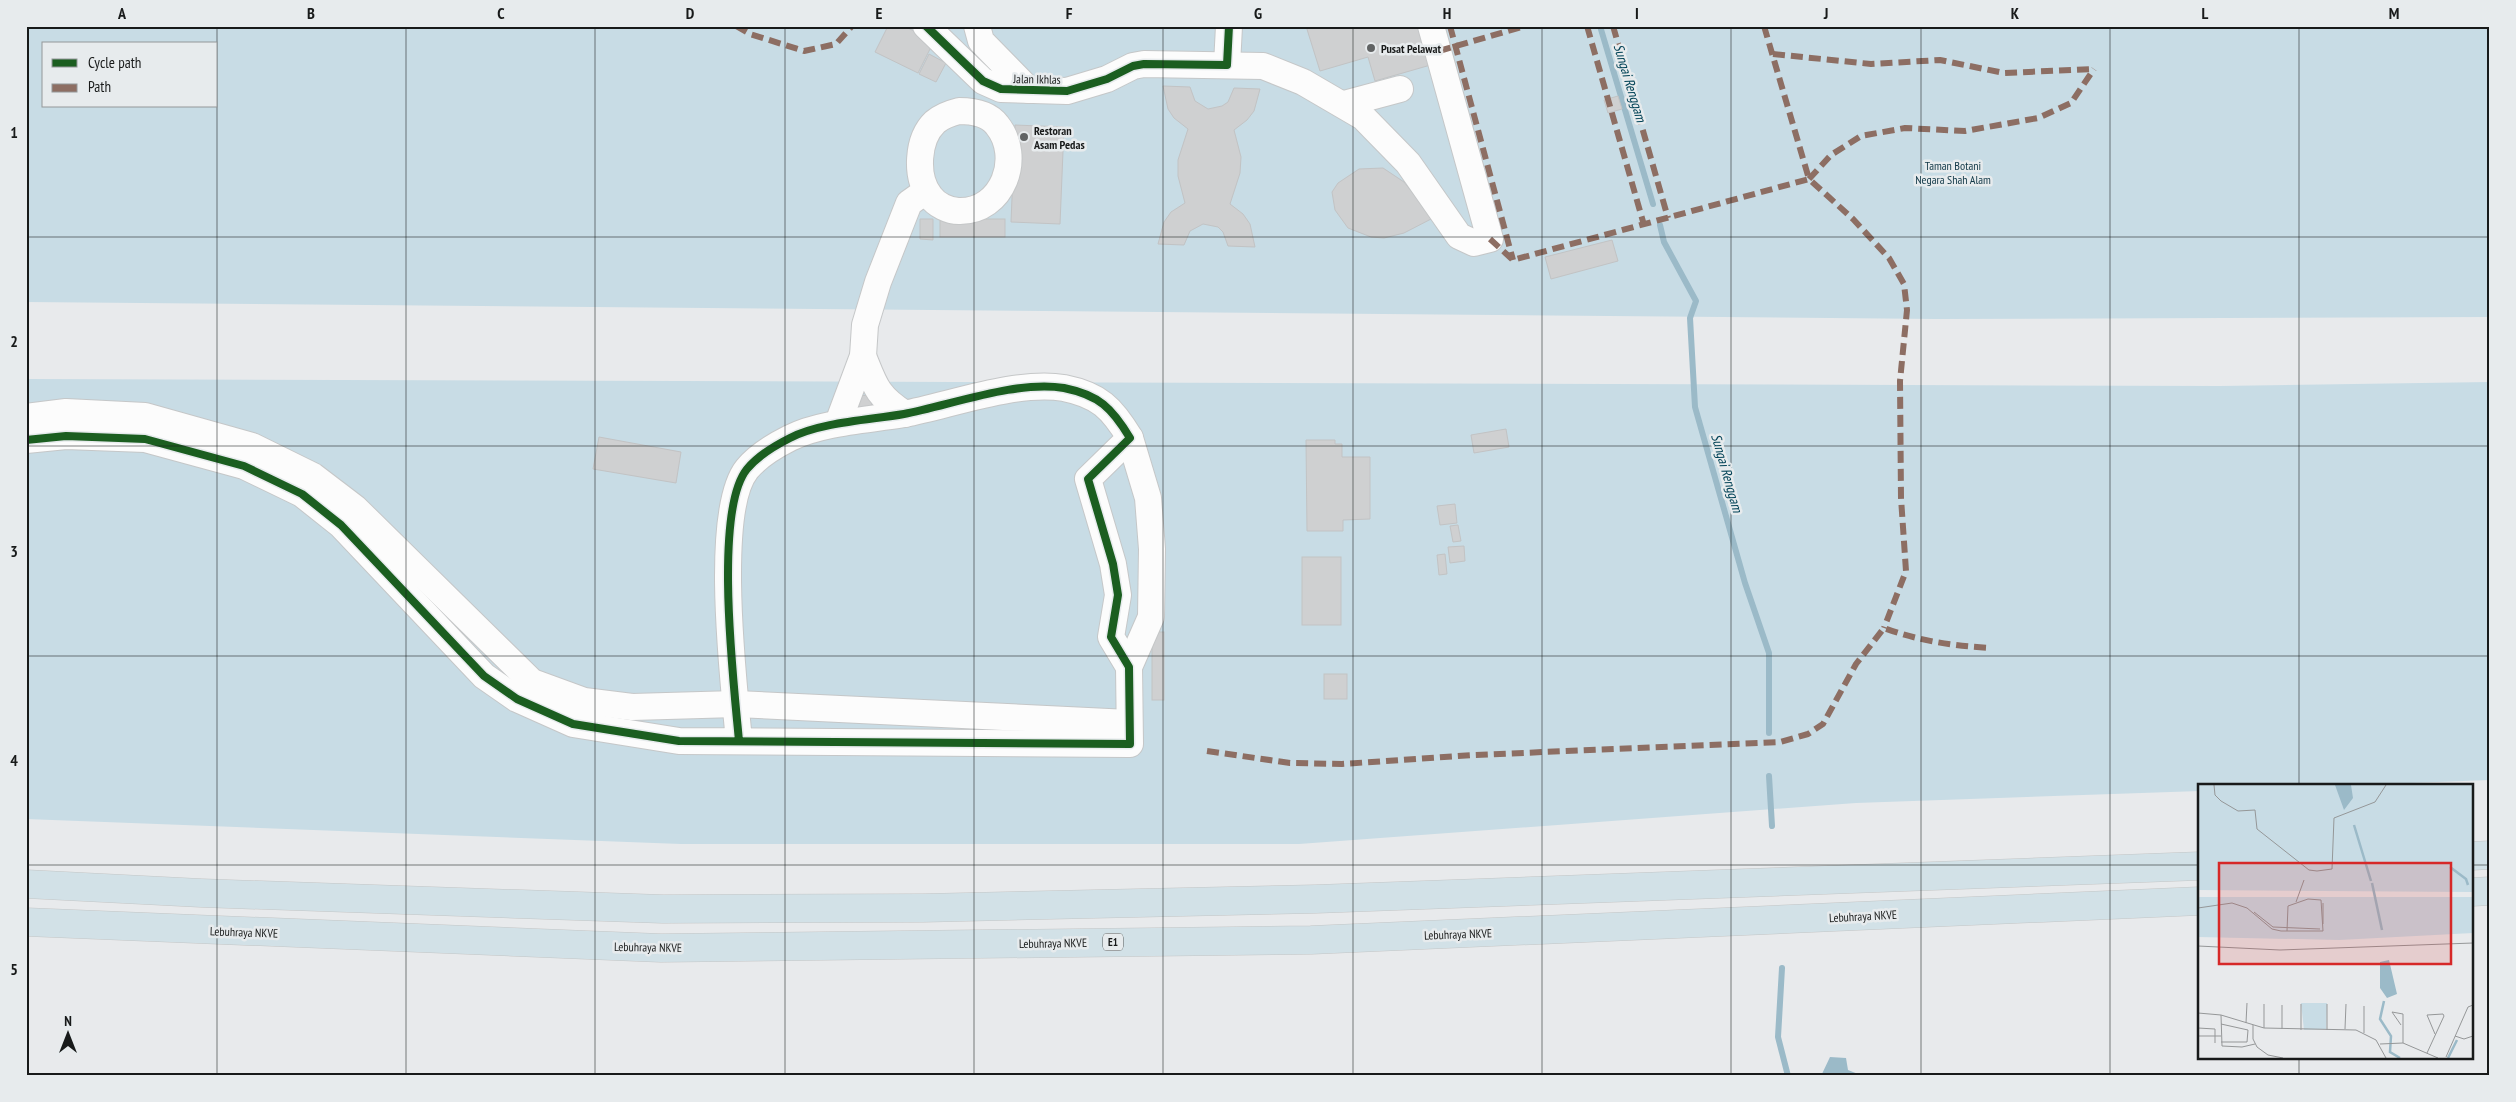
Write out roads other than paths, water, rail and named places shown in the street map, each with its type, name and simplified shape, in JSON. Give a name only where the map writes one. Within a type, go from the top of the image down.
[{"type":"highway","points":[[2474,856],[2490,855]]},
{"type":"highway","points":[[26,884],[191,892],[663,909],[924,908],[1316,899],[2198,866]]},
{"type":"highway","points":[[2474,892],[2490,891]]},
{"type":"highway","name":"Lebuhraya NKVE","points":[[26,922],[662,948],[1310,940],[2198,901]]},
{"type":"street","name":"Jalan Ikhlas","points":[[926,26],[983,81],[1002,89],[1067,91],[1107,79],[1133,66],[1144,64],[1263,66],[1303,82],[1344,104],[1363,117],[1408,163],[1459,236],[1474,243],[1490,239],[1431,26]]},
{"type":"street","points":[[976,26],[980,41],[1029,90]]},
{"type":"street","points":[[1227,66],[1229,26]]},
{"type":"street","points":[[973,111],[983,81]]},
{"type":"street","points":[[1344,104],[1400,89]]},
{"type":"street","points":[[959,111],[973,111],[986,116],[997,124],[1004,139],[1008,170],[1002,187],[993,200],[982,208],[969,212],[955,211],[942,206],[931,198],[926,191],[920,167],[921,153],[926,136],[935,122],[946,115],[959,111]]},
{"type":"street","points":[[838,423],[863,356],[865,325],[878,282],[909,203],[926,191]]},
{"type":"street","points":[[863,356],[876,387],[886,402],[905,414]]},
{"type":"street","points":[[26,440],[66,436],[145,439],[244,466],[302,494],[342,524],[484,676],[517,699],[573,724],[679,741],[1130,744],[1129,667],[1151,617],[1152,549],[1148,498],[1130,438],[1108,406],[1084,394],[1056,388],[1030,388],[973,397],[905,414],[838,423],[791,437],[748,469],[736,488],[730,535],[728,582],[730,652],[738,741]]},
{"type":"street","points":[[26,417],[66,412],[145,416],[252,446],[313,476],[355,508],[532,682],[584,701],[632,707],[736,704],[1129,723]]},
{"type":"street","points":[[1129,667],[1111,636],[1118,595],[1113,564],[1088,479],[1130,438]]},
{"type":"waterway","name":"Sungai Renggam","points":[[1600,26],[1653,204]]},
{"type":"waterway","name":"Sungai Renggam","points":[[1660,225],[1664,242],[1696,301],[1690,318],[1695,407],[1745,583],[1769,653],[1769,733]]},
{"type":"waterway","name":"Sungai Renggam","points":[[1769,776],[1772,826]]},
{"type":"waterway","name":"Sungai Renggam","points":[[1782,968],[1778,1037],[1788,1076]]},
{"type":"place","name":"Pusat Pelawat","points":[[1371,48]]},
{"type":"place","name":"Restoran Asam Pedas","points":[[1024,137]]},
{"type":"park label","name":"Taman Botani Negara Shah Alam","points":[[1953,172]]}]
